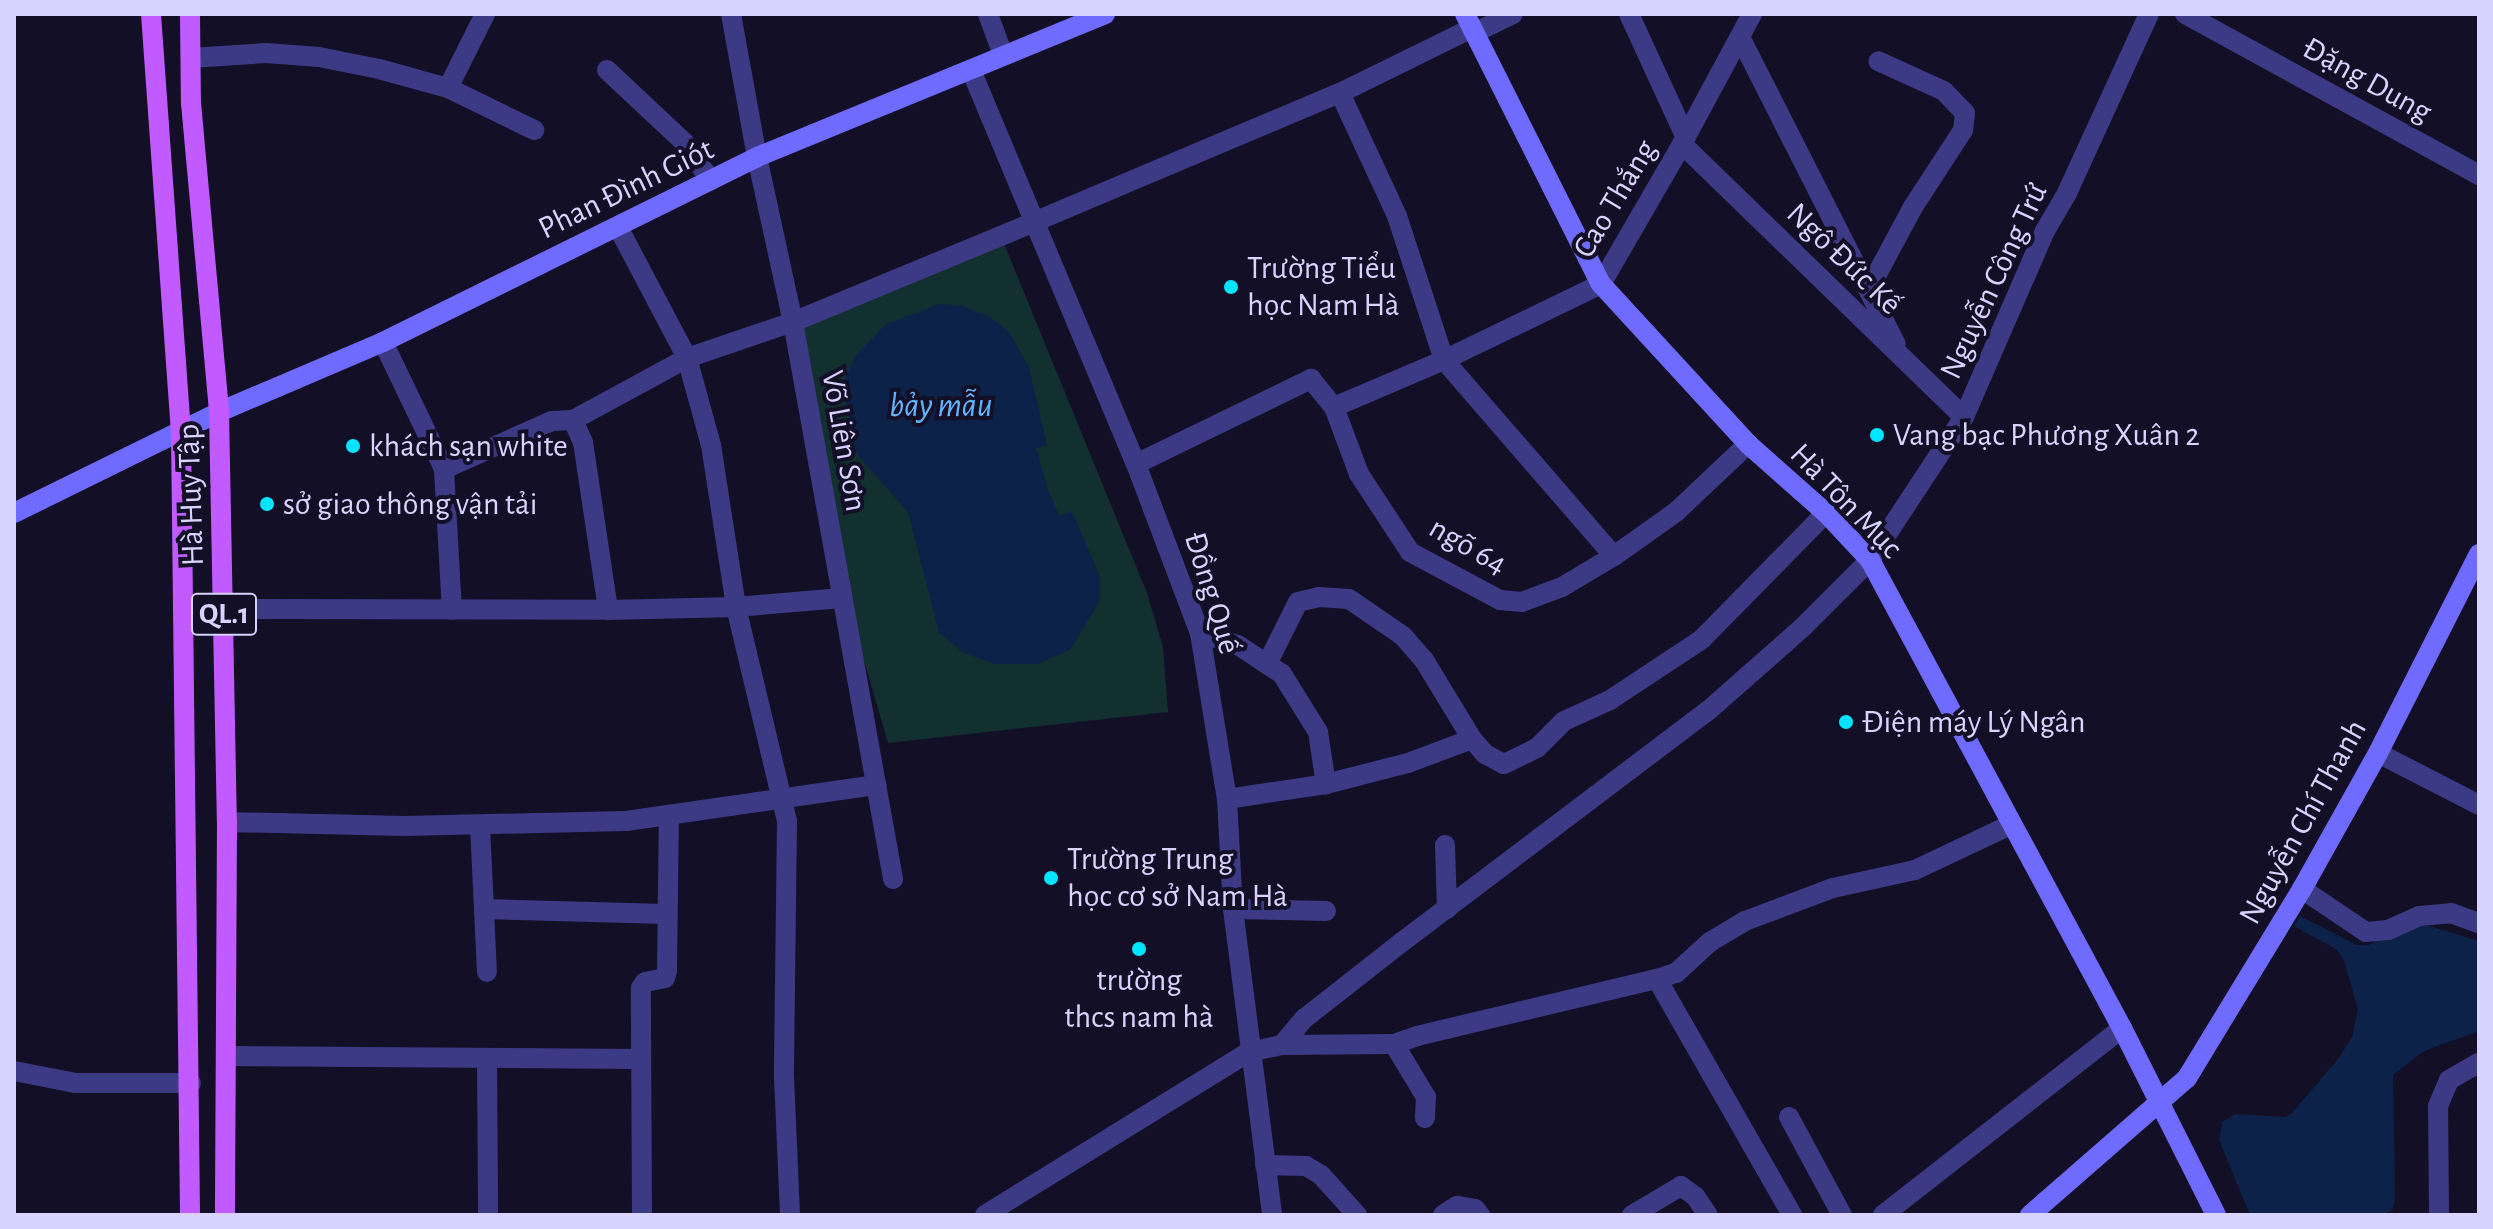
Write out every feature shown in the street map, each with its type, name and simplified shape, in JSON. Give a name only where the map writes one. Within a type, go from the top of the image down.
[{"type":"main road","name":"Hà Huy Tập","points":[[151,14],[181,432],[191,1083],[190,1215]]},
{"type":"main road","name":"Hà Huy Tập","points":[[190,14],[191,103],[219,412],[227,822],[225,1215]]},
{"type":"street","points":[[448,88],[485,14]]},
{"type":"street","name":"Võ Liên Sơn","points":[[731,14],[757,157],[793,322],[893,879]]},
{"type":"street","points":[[988,14],[1003,55]]},
{"type":"street","name":"Phan Đình Giót","points":[[14,513],[219,412],[383,342],[757,157],[1105,14]]},
{"type":"street","points":[[444,469],[552,421],[573,420],[687,358],[793,322],[1034,222],[1340,93],[1470,25],[1513,14]]},
{"type":"street","points":[[1629,14],[1684,141]]},
{"type":"street","name":"Cao Thắng","points":[[1334,407],[1444,360],[1601,284],[1684,141],[1752,14]]},
{"type":"street","name":"Nguyễn Công Trứ","points":[[1282,1045],[1305,1018],[1709,710],[1803,627],[1870,560],[1964,417],[2045,231],[2067,193],[2149,14]]},
{"type":"street","name":"Đặng Dung","points":[[2185,14],[2479,175]]},
{"type":"street","name":"Hà Tôn Mục","points":[[1470,25],[1601,284],[1748,444],[1826,513],[1870,560],[2122,1028],[2158,1106],[2216,1215]]},
{"type":"street","points":[[1740,37],[1903,358]]},
{"type":"street","points":[[191,58],[266,53],[319,57],[448,88],[534,130]]},
{"type":"street","points":[[1869,289],[1913,207],[1963,130],[1965,113],[1944,91],[1878,61]]},
{"type":"street","points":[[607,70],[684,142],[711,181]]},
{"type":"street","name":"Đồng Quế","points":[[971,70],[1136,464],[1200,633],[1227,799],[1233,909],[1272,1215]]},
{"type":"street","points":[[1340,93],[1397,216],[1444,360],[1614,556]]},
{"type":"street","name":"Ngô Đức Kế","points":[[1684,141],[1964,417]]},
{"type":"street","points":[[618,227],[687,358],[711,445],[736,607],[767,724],[779,799],[787,821],[784,1077],[790,1215]]},
{"type":"street","points":[[383,342],[444,469],[452,610]]},
{"type":"street","points":[[1136,464],[1311,379],[1334,407]]},
{"type":"street","name":"ngõ 64","points":[[1334,407],[1359,474],[1410,552],[1500,600],[1522,602],[1562,587],[1614,556],[1676,512],[1748,444]]},
{"type":"street","points":[[573,420],[583,442],[608,610]]},
{"type":"street","points":[[1267,664],[1298,602],[1319,597],[1349,599],[1403,636],[1424,660],[1472,739],[1485,754],[1504,764],[1537,748],[1564,721],[1610,700],[1702,639],[1826,513]]},
{"type":"street","name":"Nguyễn Chí Thanh","points":[[2030,1215],[2187,1078],[2302,889],[2378,753],[2479,554]]},
{"type":"street","points":[[224,609],[608,610],[736,607],[842,598]]},
{"type":"street","points":[[1200,633],[1238,645],[1282,674],[1318,732],[1326,784]]},
{"type":"street","points":[[1227,799],[1326,784],[1408,763],[1472,739]]},
{"type":"street","points":[[2378,753],[2479,805]]},
{"type":"street","points":[[227,822],[480,825],[626,821],[876,785]]},
{"type":"street","points":[[642,1215],[641,988],[645,982],[665,978],[667,971],[669,816]]},
{"type":"street","points":[[480,825],[487,972]]},
{"type":"street","points":[[985,1215],[1249,1052],[1282,1045],[1394,1044],[1657,979],[1676,973],[1710,942],[1745,921],[1833,888],[1915,870],[2010,825]]},
{"type":"street","points":[[1445,845],[1447,909]]},
{"type":"street","points":[[2302,889],[2366,932],[2388,930],[2419,916],[2451,913],[2479,923]]},
{"type":"street","points":[[484,909],[666,914]]},
{"type":"street","points":[[1233,909],[1326,911]]},
{"type":"street","points":[[1657,979],[1792,1215]]},
{"type":"street","points":[[1883,1215],[2122,1028]]},
{"type":"street","points":[[1394,1044],[1426,1097],[1425,1118]]},
{"type":"street","points":[[226,1056],[640,1059]]},
{"type":"street","points":[[487,1059],[488,1215]]},
{"type":"street","points":[[2439,1215],[2438,1106],[2449,1080],[2479,1063]]},
{"type":"street","points":[[14,1071],[75,1083],[191,1083]]},
{"type":"street","points":[[1789,1117],[1842,1215]]},
{"type":"street","points":[[1265,1165],[1306,1166],[1321,1175],[1357,1215]]},
{"type":"street","points":[[1632,1215],[1681,1186],[1695,1196],[1708,1215]]},
{"type":"street","points":[[1443,1215],[1457,1206],[1475,1209],[1480,1215]]},
{"type":"green space","points":[[1003,241],[1147,593],[1163,647],[1168,712],[888,743],[836,564],[793,320]]},
{"type":"water","name":"bảy mẫu","points":[[939,304],[963,306],[989,316],[1010,333],[1029,368],[1047,445],[1036,448],[1048,489],[1059,516],[1072,511],[1100,577],[1099,602],[1070,650],[1037,664],[995,664],[964,653],[939,633],[908,512],[855,452],[842,385],[855,356],[886,324]]},
{"type":"water","points":[[2300,916],[2357,945],[2369,945],[2400,925],[2426,925],[2479,941],[2479,1031],[2424,1051],[2393,1075],[2395,1198],[2393,1209],[2387,1213],[2250,1215],[2219,1140],[2222,1122],[2235,1114],[2285,1117],[2292,1113],[2338,1059],[2352,1037],[2358,1009],[2344,961],[2337,950],[2294,926]]},
{"type":"place","name":"Trường Tiểu học Nam Hà","points":[[1231,287]]},
{"type":"place","name":"Vang bạc Phương Xuân 2","points":[[1877,435]]},
{"type":"place","name":"khách sạn white","points":[[353,446]]},
{"type":"place","name":"sở giao thông vận tải","points":[[267,504]]},
{"type":"place","name":"Điện máy Lý Ngân","points":[[1846,722]]},
{"type":"place","name":"Trường Trung học cơ sở Nam Hà","points":[[1051,878]]},
{"type":"place","name":"trường thcs nam hà","points":[[1139,949]]}]
